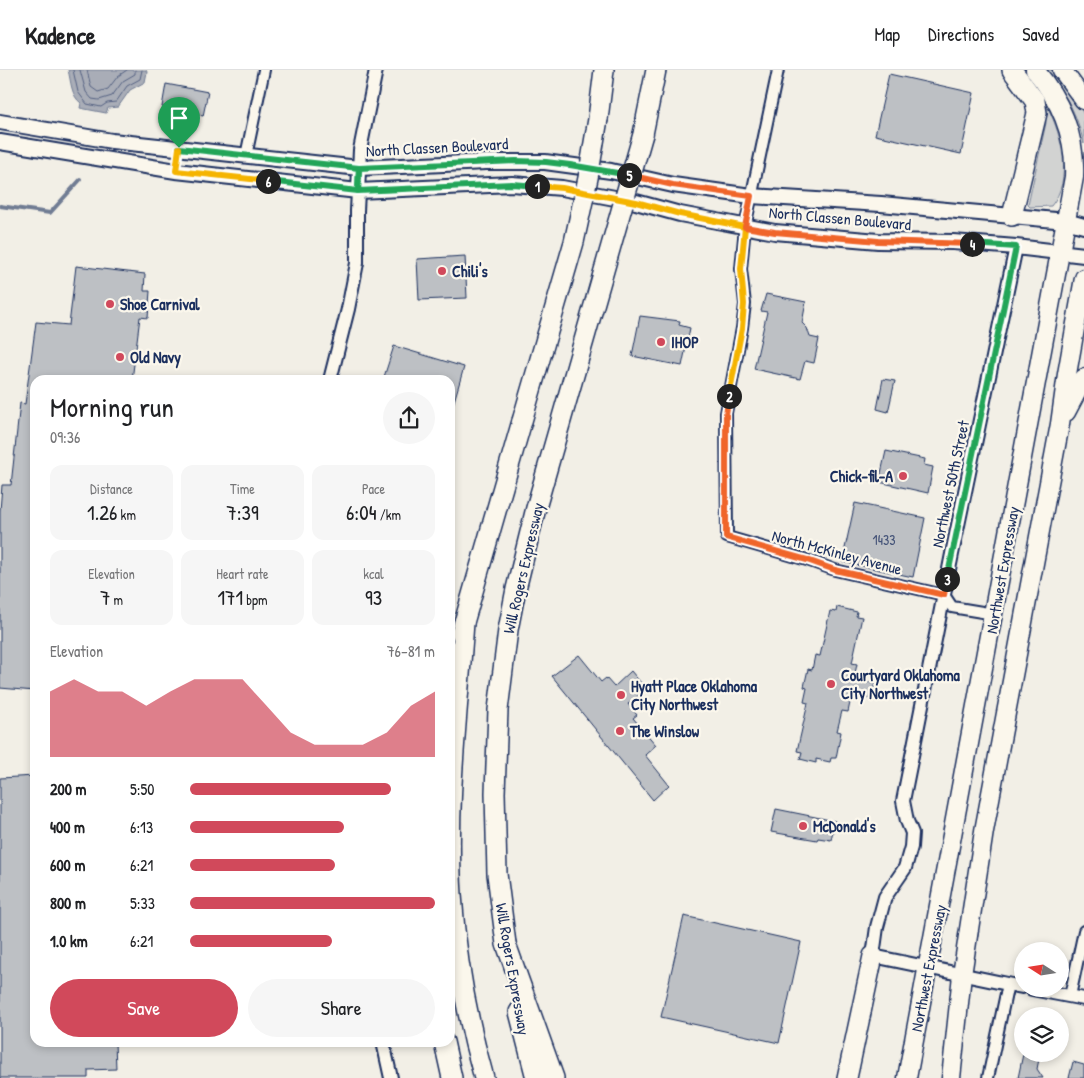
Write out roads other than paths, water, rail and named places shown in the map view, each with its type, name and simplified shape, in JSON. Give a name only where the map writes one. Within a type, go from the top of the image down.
[{"type":"highway","points":[[455,656],[574,242],[588,178],[604,70]]},
{"type":"highway","name":"Will Rogers Expressway","points":[[536,1078],[516,1000],[506,944],[498,874],[495,793],[498,710],[508,630],[516,589],[536,508],[643,134],[656,70]]},
{"type":"highway","points":[[1012,70],[1035,101],[1037,113],[1012,216]]},
{"type":"highway","name":"Northwest Expressway","points":[[907,1078],[929,968],[1071,196],[1075,159],[1070,132],[1056,100],[1035,70]]},
{"type":"highway","points":[[1062,70],[1082,96]]},
{"type":"highway","points":[[1075,70],[1082,96]]},
{"type":"highway","name":"Northwest Expressway","points":[[951,1078],[962,976],[984,831],[1060,424],[1066,374],[1084,278]]},
{"type":"highway","points":[[1060,424],[1084,378]]},
{"type":"highway","points":[[455,754],[464,622]]},
{"type":"highway","points":[[455,920],[464,992],[484,1078]]},
{"type":"highway","points":[[506,944],[554,1078]]},
{"type":"highway","points":[[847,1078],[873,956]]},
{"type":"highway","points":[[445,1047],[452,1078]]},
{"type":"main road","name":"North Classen Boulevard","points":[[0,122],[112,141],[359,168],[486,162],[546,162],[611,172],[673,185],[751,196],[881,204],[1066,221],[1084,226]]},
{"type":"main road","name":"North Classen Boulevard","points":[[0,142],[176,171],[358,191],[512,184],[562,188],[636,202],[680,214],[775,232],[878,241],[953,242],[1084,254]]},
{"type":"main road","points":[[176,171],[179,148]]},
{"type":"street","points":[[246,156],[264,70]]},
{"type":"street","points":[[331,375],[348,309],[356,263],[360,150],[376,70]]},
{"type":"street","points":[[745,227],[778,70]]},
{"type":"street","name":"North McKinley Avenue","points":[[745,227],[741,269],[744,304],[742,328],[726,414],[726,537],[835,570],[944,595],[952,607],[994,614]]},
{"type":"street","name":"Northwest 50th Street","points":[[873,956],[877,927],[885,897],[906,868],[911,847],[912,833],[907,821],[903,801],[1016,247]]},
{"type":"street","points":[[1084,931],[1070,996],[1084,999]]},
{"type":"street","points":[[873,956],[1014,985]]},
{"type":"street","points":[[988,1078],[1008,984]]},
{"type":"street","points":[[384,1047],[391,1078]]},
{"type":"water","points":[[68,70],[146,70],[147,72],[145,82],[130,90],[118,107],[108,108],[106,113],[80,108],[81,103],[73,92]]},
{"type":"waterway","points":[[0,206],[50,213],[80,180]]},
{"type":"place","name":"Chili's","points":[[442,271]]},
{"type":"place","name":"Shoe Carnival","points":[[110,304]]},
{"type":"place","name":"IHOP","points":[[661,342]]},
{"type":"place","name":"Old Navy","points":[[120,357]]},
{"type":"place","name":"Chick-fil-A","points":[[903,476]]},
{"type":"place","name":"Courtyard Oklahoma City Northwest","points":[[831,684]]},
{"type":"place","name":"Hyatt Place Oklahoma City Northwest","points":[[621,695]]},
{"type":"place","name":"The Winslow","points":[[620,731]]},
{"type":"place","name":"McDonald's","points":[[803,826]]}]
